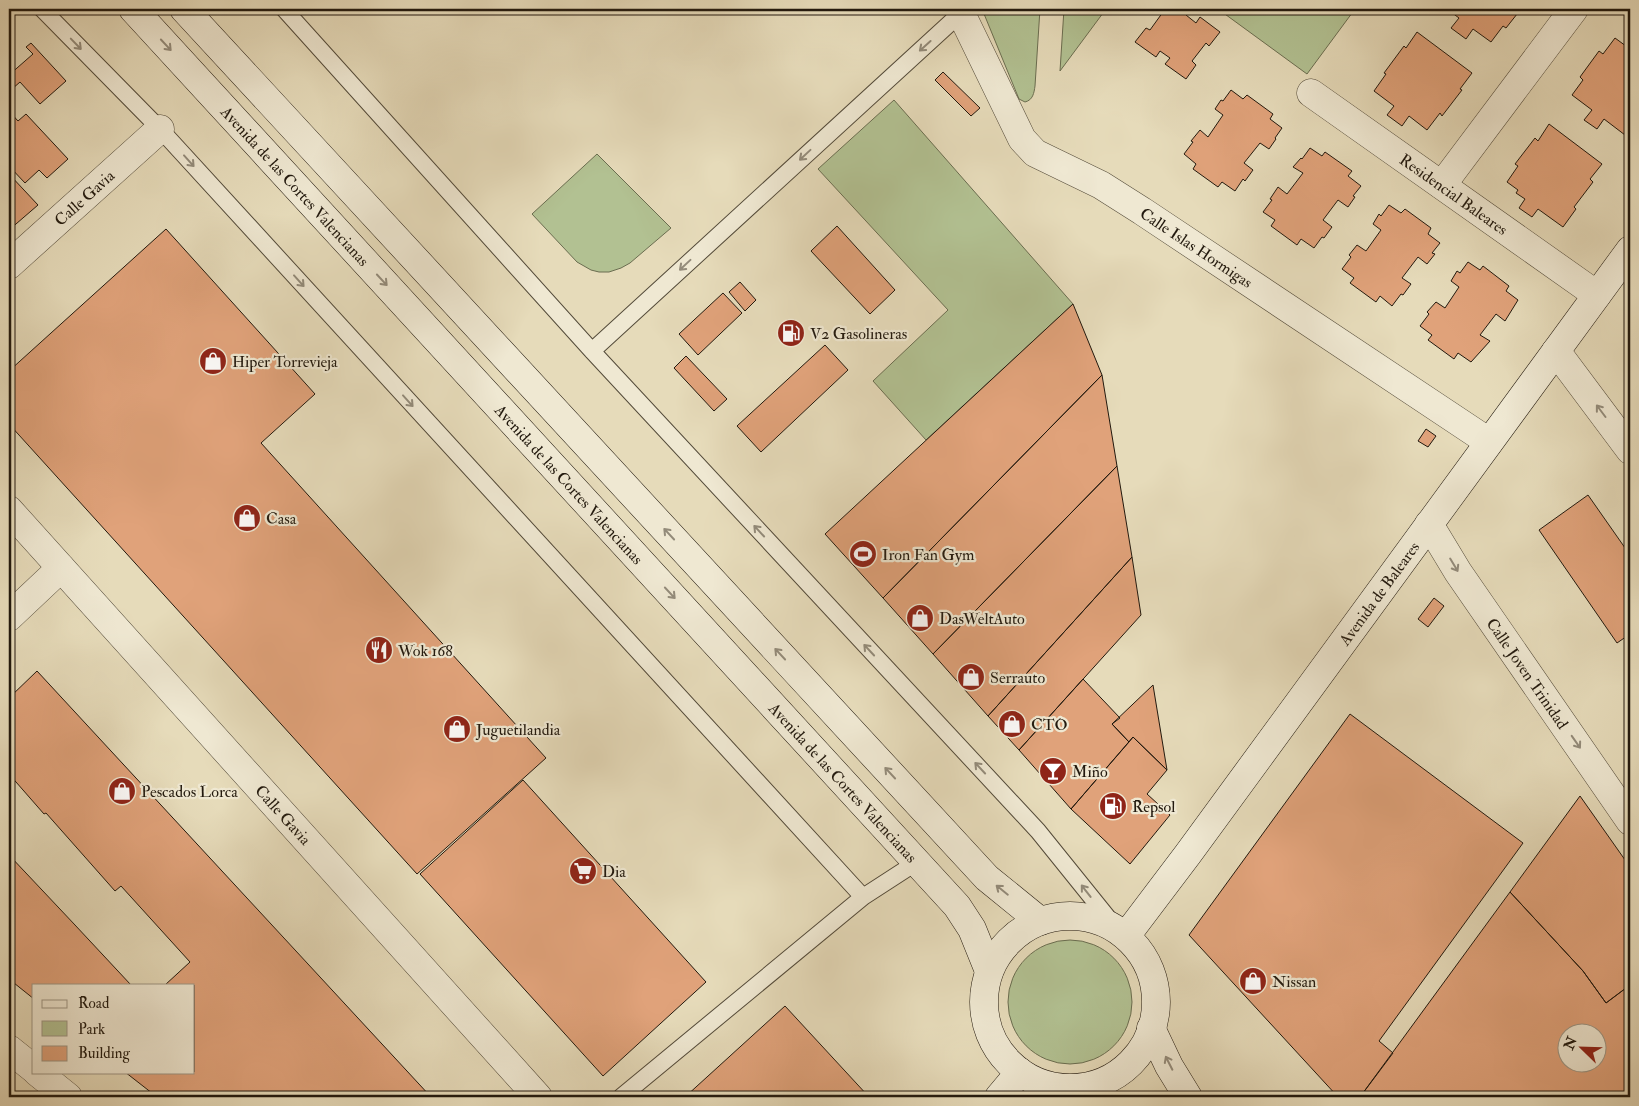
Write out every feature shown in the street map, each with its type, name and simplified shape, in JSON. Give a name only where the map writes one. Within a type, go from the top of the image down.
[{"type":"main road","name":"Avenida de las Cortes Valencianas","points":[[133,9],[957,906],[972,929],[989,971]]},
{"type":"main road","points":[[184,9],[987,878],[1040,921]]},
{"type":"main road","points":[[1442,185],[1574,9]]},
{"type":"main road","name":"Calle Islas Hormigas","points":[[960,11],[1022,139],[1035,154],[1101,185],[1142,211],[1489,442]]},
{"type":"main road","name":"Residencial Baleares","points":[[1311,93],[1597,295]]},
{"type":"main road","name":"Calle Gavia","points":[[9,265],[160,129]]},
{"type":"main road","name":"Avenida de Baleares","points":[[1121,933],[1188,854],[1630,250]]},
{"type":"main road","points":[[1556,351],[1630,450]]},
{"type":"main road","name":"Calle Gavia","points":[[9,510],[538,1097]]},
{"type":"main road","name":"Calle Joven Trinidad","points":[[1429,524],[1458,572],[1630,821]]},
{"type":"main road","points":[[9,617],[61,568]]},
{"type":"main road","points":[[1066,916],[1092,919],[1121,933],[1145,960],[1152,976],[1155,993],[1155,1011],[1152,1028],[1145,1044],[1134,1059],[1121,1071],[1106,1080],[1100,1092],[1041,1083],[1020,1072],[1003,1057],[992,1038],[985,1016],[984,993],[989,971],[1002,950],[1019,933],[1040,921],[1066,916]]},
{"type":"main road","points":[[1152,1028],[1169,1066],[1188,1097]]},
{"type":"main road","points":[[9,1049],[32,1068]]},
{"type":"main road","points":[[999,1097],[1020,1072]]},
{"type":"main road","points":[[39,1074],[68,1097]]},
{"type":"lane","points":[[42,9],[160,129],[863,897]]},
{"type":"lane","points":[[284,9],[592,351],[1038,831],[1121,933]]},
{"type":"lane","points":[[592,351],[960,11]]},
{"type":"lane","points":[[621,1097],[863,897],[917,862]]},
{"type":"green space","points":[[982,9],[1040,9],[1035,86],[1030,100],[1025,102],[1019,99]]},
{"type":"green space","points":[[1064,9],[1106,9],[1060,71]]},
{"type":"green space","points":[[1218,9],[1355,9],[1307,74]]},
{"type":"green space","points":[[894,100],[1073,304],[926,440],[873,381],[948,310],[818,169]]},
{"type":"green space","points":[[597,154],[671,228],[630,263],[609,272],[591,270],[577,262],[532,214]]},
{"type":"green space","points":[[1070,940],[1094,945],[1105,950],[1114,958],[1122,967],[1127,978],[1132,1002],[1127,1026],[1122,1037],[1114,1046],[1105,1054],[1094,1059],[1070,1064],[1046,1059],[1035,1054],[1026,1046],[1018,1037],[1013,1026],[1008,1002],[1013,978],[1018,967],[1026,958],[1035,950],[1046,945]]},
{"type":"building","points":[[1159,9],[1188,9],[1190,10],[1186,15],[1196,23],[1200,17],[1220,32],[1209,46],[1206,43],[1192,61],[1196,65],[1186,79],[1165,64],[1170,58],[1160,51],[1156,57],[1135,42],[1146,28],[1150,30],[1163,12]]},
{"type":"building","points":[[1447,9],[1521,9],[1506,28],[1503,26],[1491,42],[1473,29],[1466,39],[1451,28],[1459,18]]},
{"type":"building","points":[[1417,32],[1472,73],[1460,89],[1462,90],[1442,116],[1440,113],[1427,130],[1409,116],[1402,126],[1387,115],[1394,106],[1374,91],[1386,74],[1384,73]]},
{"type":"building","points":[[1615,38],[1630,49],[1630,127],[1625,135],[1604,119],[1597,129],[1584,120],[1592,110],[1572,95],[1583,80],[1580,77],[1599,51],[1603,54]]},
{"type":"building","points":[[31,43],[66,81],[40,104],[20,82],[12,89],[9,86],[9,75],[33,54],[26,47]]},
{"type":"building","points":[[943,72],[980,108],[971,116],[935,80]]},
{"type":"building","points":[[1231,90],[1243,99],[1247,95],[1273,114],[1270,119],[1282,128],[1269,149],[1260,143],[1244,163],[1253,170],[1245,181],[1243,179],[1235,191],[1222,182],[1218,187],[1193,169],[1196,164],[1184,154],[1200,130],[1208,137],[1223,115],[1215,109]]},
{"type":"building","points":[[9,111],[18,121],[26,114],[68,159],[47,178],[39,170],[25,183],[9,166]]},
{"type":"building","points":[[1549,124],[1602,164],[1590,179],[1593,182],[1574,207],[1576,209],[1563,227],[1538,209],[1532,217],[1519,208],[1525,199],[1516,193],[1518,190],[1507,182],[1518,166],[1515,164],[1535,138],[1538,141]]},
{"type":"building","points":[[1310,148],[1322,156],[1325,152],[1352,171],[1348,176],[1361,186],[1353,196],[1355,197],[1348,207],[1338,200],[1323,220],[1332,227],[1314,248],[1301,239],[1297,245],[1271,226],[1275,220],[1263,212],[1272,200],[1270,199],[1278,187],[1287,194],[1303,173],[1293,167]]},
{"type":"building","points":[[9,174],[38,205],[9,230]]},
{"type":"building","points":[[1389,205],[1401,213],[1405,209],[1431,228],[1428,234],[1440,243],[1432,253],[1435,254],[1427,264],[1418,257],[1402,278],[1411,284],[1392,306],[1380,296],[1376,302],[1350,283],[1354,278],[1342,269],[1357,245],[1366,251],[1381,230],[1373,224],[1379,214],[1381,216]]},
{"type":"building","points":[[837,226],[895,290],[870,314],[811,251]]},
{"type":"building","points":[[166,229],[315,394],[261,443],[546,758],[417,874],[9,424],[9,371]]},
{"type":"building","points":[[1468,262],[1480,270],[1483,266],[1509,286],[1506,291],[1518,300],[1505,321],[1496,314],[1480,335],[1490,341],[1471,362],[1458,353],[1454,359],[1428,340],[1432,335],[1420,326],[1429,314],[1427,312],[1436,302],[1445,308],[1459,287],[1451,281],[1457,271],[1460,273]]},
{"type":"building","points":[[740,282],[756,300],[745,311],[729,292]]},
{"type":"building","points":[[723,293],[742,313],[698,355],[679,334]]},
{"type":"building","points":[[1073,304],[1102,375],[883,598],[825,534]]},
{"type":"building","points":[[825,345],[848,370],[761,452],[737,426]]},
{"type":"building","points":[[686,356],[727,399],[714,411],[674,368]]},
{"type":"building","points":[[1102,375],[1117,466],[933,654],[883,598]]},
{"type":"building","points":[[1426,429],[1436,436],[1428,447],[1418,441]]},
{"type":"building","points":[[1117,466],[1132,557],[988,716],[933,654]]},
{"type":"building","points":[[1588,495],[1630,555],[1630,634],[1617,643],[1539,530]]},
{"type":"building","points":[[1132,557],[1141,615],[1019,750],[988,716]]},
{"type":"building","points":[[1434,598],[1444,606],[1428,627],[1418,619]]},
{"type":"building","points":[[37,671],[431,1097],[157,1097],[128,1074],[195,1074],[195,984],[166,984],[190,962],[121,886],[115,891],[9,774],[9,698]]},
{"type":"building","points":[[1083,679],[1120,718],[1112,724],[1129,742],[1071,809],[1019,750]]},
{"type":"building","points":[[1153,685],[1167,770],[1133,737],[1129,742],[1112,724]]},
{"type":"building","points":[[1350,714],[1523,843],[1379,1041],[1393,1053],[1360,1097],[1338,1097],[1189,935]]},
{"type":"building","points":[[1133,737],[1167,770],[1147,794],[1170,815],[1130,864],[1071,809]]},
{"type":"building","points":[[523,780],[706,982],[603,1076],[420,874]]},
{"type":"building","points":[[1580,796],[1630,867],[1630,985],[1606,1003],[1583,971],[1510,892]]},
{"type":"building","points":[[9,855],[130,984],[32,984],[32,997],[9,979]]},
{"type":"building","points":[[1510,892],[1583,971],[1606,1003],[1630,985],[1630,1097],[1360,1097]]},
{"type":"building","points":[[785,1006],[869,1097],[685,1097]]},
{"type":"place","name":"V2 Gasolineras","points":[[791,333]]},
{"type":"place","name":"Hiper Torrevieja","points":[[213,361]]},
{"type":"place","name":"Casa","points":[[247,518]]},
{"type":"place","name":"Iron Fan Gym","points":[[863,554]]},
{"type":"place","name":"DasWeltAuto","points":[[920,618]]},
{"type":"place","name":"Wok 168","points":[[379,650]]},
{"type":"place","name":"Serrauto","points":[[971,677]]},
{"type":"place","name":"CTO","points":[[1012,724]]},
{"type":"place","name":"Juguetilandia","points":[[457,729]]},
{"type":"place","name":"Miño","points":[[1053,771]]},
{"type":"place","name":"Pescados Lorca","points":[[122,791]]},
{"type":"place","name":"Repsol","points":[[1113,806]]},
{"type":"place","name":"Dia","points":[[583,871]]},
{"type":"place","name":"Nissan","points":[[1253,981]]}]
